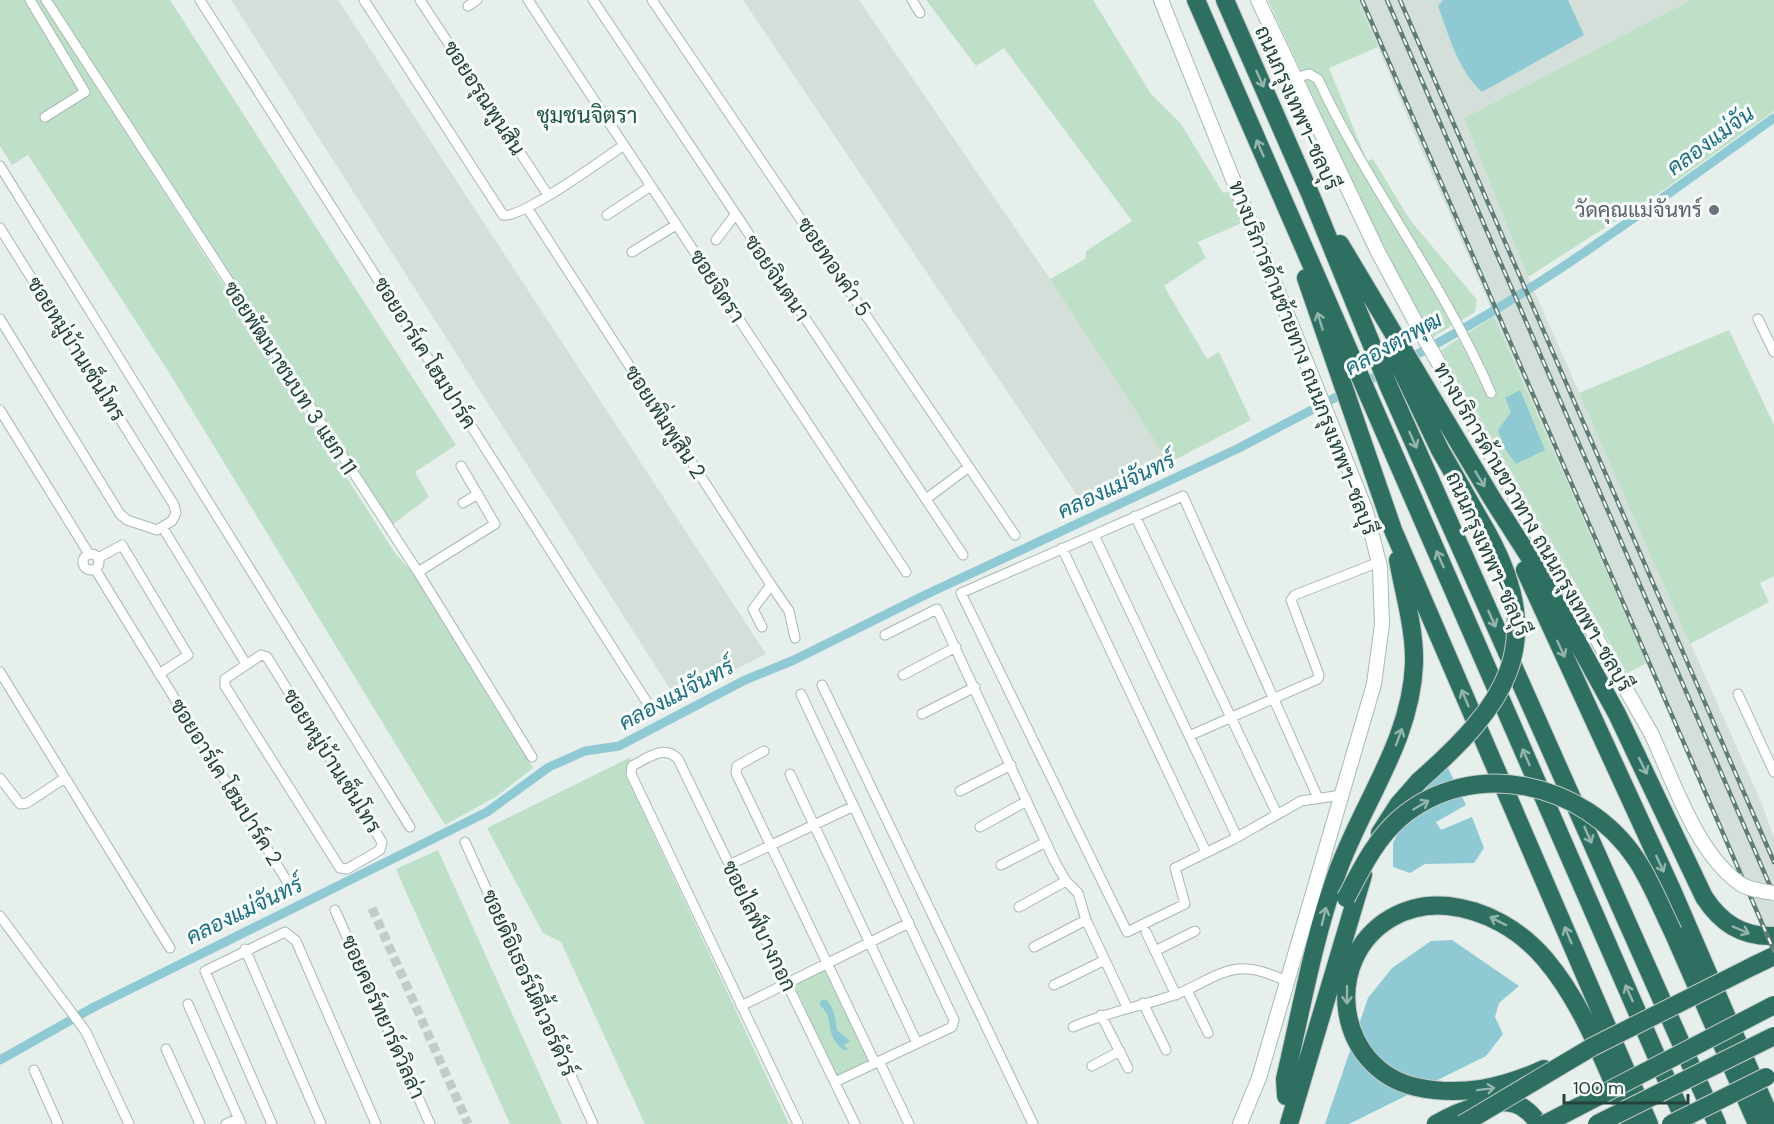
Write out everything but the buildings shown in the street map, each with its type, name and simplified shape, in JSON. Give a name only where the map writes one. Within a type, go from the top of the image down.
[{"type":"highway","points":[[1196,0],[1686,1124]]},
{"type":"highway","name":"ถนนกรุงเทพฯ-ชลบุรี","points":[[1225,0],[1311,196],[1404,380],[1717,1124]]},
{"type":"highway","points":[[1289,1124],[1362,877],[1377,838],[1407,793],[1461,744],[1483,719],[1494,702],[1509,667],[1516,633],[1515,605],[1508,575],[1404,380],[1390,351],[1367,289],[1311,196]]},
{"type":"highway","points":[[1283,202],[1338,377],[1393,530],[1649,1124]]},
{"type":"highway","points":[[1404,380],[1493,500],[1534,563],[1617,714],[1690,872],[1715,914],[1734,928],[1756,936],[1774,936]]},
{"type":"highway","points":[[1493,500],[1672,890],[1765,1119]]},
{"type":"highway","points":[[1286,1096],[1285,1078],[1329,895],[1347,846],[1396,746],[1410,698],[1413,641],[1393,530]]},
{"type":"highway","points":[[1278,1124],[1300,1061],[1330,945],[1346,898],[1382,836],[1400,818],[1425,802],[1453,790],[1481,784],[1510,783],[1551,792],[1590,811],[1635,858],[1765,1119]]},
{"type":"highway","points":[[1631,1124],[1579,1009],[1545,958],[1526,940],[1495,918],[1467,909],[1440,905],[1407,910],[1379,926],[1356,953],[1348,975],[1347,1016],[1353,1035],[1362,1050],[1381,1070],[1414,1087],[1461,1092],[1496,1088],[1592,1047],[1774,956]]},
{"type":"highway","points":[[1545,1124],[1774,1005]]},
{"type":"highway","points":[[1597,1124],[1774,1036]]},
{"type":"highway","points":[[1463,1124],[1592,1047]]},
{"type":"highway","points":[[1671,1124],[1771,1074]]},
{"type":"highway","points":[[1436,1124],[1454,1113],[1482,1104],[1505,1104],[1525,1108],[1539,1124]]},
{"type":"main road","name":"ทางบริการด้านซ้ายทาง ถนนกรุงเทพฯ-ชลบุรี","points":[[1161,0],[1317,383],[1366,511],[1379,562],[1382,624],[1374,684],[1259,1078],[1240,1124]]},
{"type":"main road","name":"ทางบริการด้านขวาทาง ถนนกรุงเทพฯ-ชลบุรี","points":[[1258,0],[1378,252],[1439,364],[1651,733],[1702,841],[1722,868],[1740,884],[1774,893]]},
{"type":"street","points":[[30,0],[85,92],[45,117]]},
{"type":"street","name":"ซอยพัฒนาชนบท 3 แยก 11","points":[[46,0],[418,572],[532,757]]},
{"type":"street","name":"ซอยอาร์เค โฮมปาร์ค","points":[[200,0],[650,707]]},
{"type":"street","points":[[364,0],[503,215],[508,216],[528,209],[624,146]]},
{"type":"street","name":"ซอยอรุณพูนสิน","points":[[420,0],[548,195]]},
{"type":"street","points":[[468,6],[477,0]]},
{"type":"street","name":"ซอยจิตรา","points":[[528,0],[906,572]]},
{"type":"street","name":"ซอยจินตนา","points":[[593,0],[963,555]]},
{"type":"street","name":"ซอยทองคำ 5","points":[[652,0],[1015,535]]},
{"type":"street","points":[[912,0],[920,13]]},
{"type":"street","points":[[1295,78],[1309,74],[1318,79],[1364,168],[1454,316],[1491,393]]},
{"type":"street","points":[[0,166],[410,826]]},
{"type":"street","points":[[607,215],[651,186]]},
{"type":"street","name":"ซอยเพิ่มพูสิน 2","points":[[528,209],[789,611],[795,638]]},
{"type":"street","points":[[716,240],[735,215]]},
{"type":"street","points":[[632,252],[676,225]]},
{"type":"street","name":"ซอยหมู่บ้านเซ็นโทร","points":[[0,228],[174,505],[175,518],[163,528]]},
{"type":"street","points":[[0,319],[120,514],[127,520],[157,530],[163,528],[246,664]]},
{"type":"street","points":[[1758,319],[1774,352]]},
{"type":"street","name":"ซอยอาร์เค โฮมปาร์ค 2","points":[[0,410],[93,556],[83,560],[83,565],[87,569],[95,569],[294,891]]},
{"type":"street","points":[[418,572],[495,524],[461,466]]},
{"type":"street","points":[[926,499],[969,467]]},
{"type":"street","points":[[463,503],[478,494]]},
{"type":"street","points":[[1318,798],[1183,496],[961,593],[1127,932],[1185,904],[1175,868],[1301,801],[1342,795]]},
{"type":"street","points":[[1135,516],[1277,814]]},
{"type":"street","points":[[1094,535],[1237,837]]},
{"type":"street","points":[[95,569],[98,566],[93,556],[122,545],[188,655],[159,674]]},
{"type":"street","points":[[1062,548],[1206,852]]},
{"type":"street","points":[[1189,736],[1313,682],[1319,675],[1291,600],[1295,595],[1379,562]]},
{"type":"street","points":[[762,627],[753,609],[771,585]]},
{"type":"street","points":[[885,635],[937,609],[1046,842],[1066,881],[1078,893],[1086,920],[1127,1007]]},
{"type":"street","points":[[903,675],[956,647]]},
{"type":"street","name":"ซอยหมู่บ้านเซ็นโทร","points":[[261,655],[267,657],[382,842],[380,849],[347,869],[340,868],[225,686],[225,679],[246,664],[261,655]]},
{"type":"street","points":[[0,672],[170,948]]},
{"type":"street","points":[[822,686],[1033,1124]]},
{"type":"street","points":[[922,714],[975,687]]},
{"type":"street","points":[[801,694],[954,1020],[952,1027],[835,1082]]},
{"type":"street","points":[[1738,694],[1773,768]]},
{"type":"street","name":"ซอยไลฟ์บางกอก","points":[[741,1006],[631,774],[632,766],[668,751],[678,759],[855,1124]]},
{"type":"street","points":[[764,751],[735,768],[828,963],[909,1124]]},
{"type":"street","points":[[960,791],[1011,765]]},
{"type":"street","points":[[790,774],[917,1043]]},
{"type":"street","points":[[0,778],[20,804],[27,803],[65,778]]},
{"type":"street","points":[[980,826],[1028,801]]},
{"type":"street","points":[[729,865],[854,806]]},
{"type":"street","name":"ซอยดิอิเธอร์นิตี้เวอร์ดัวร์","points":[[465,842],[593,1124]]},
{"type":"street","points":[[1001,865],[1046,842]]},
{"type":"street","points":[[1019,906],[1066,881]]},
{"type":"street","name":"ซอยคอร์ทยาร์ดวิลล่า","points":[[335,910],[430,1124]]},
{"type":"street","points":[[0,916],[70,1007],[86,1032],[129,1124]]},
{"type":"street","points":[[1034,947],[1086,920]]},
{"type":"street","points":[[798,1124],[741,1006],[909,922]]},
{"type":"street","points":[[1155,951],[1195,931]]},
{"type":"street","points":[[1146,932],[1176,995]]},
{"type":"street","points":[[272,1124],[206,974],[208,968],[279,933],[291,934],[376,1124]]},
{"type":"street","points":[[245,949],[321,1124]]},
{"type":"street","points":[[1054,986],[1105,960]]},
{"type":"street","points":[[1073,1027],[1101,1015],[1176,995],[1238,969],[1257,970],[1287,981]]},
{"type":"street","points":[[1187,990],[1208,1033]]},
{"type":"street","points":[[1143,1003],[1166,1050]]},
{"type":"street","points":[[188,1004],[240,1121],[226,1124]]},
{"type":"street","points":[[1101,1015],[1128,1068]]},
{"type":"street","points":[[166,1049],[200,1124]]},
{"type":"street","points":[[1092,1066],[1120,1051]]},
{"type":"street","points":[[34,1070],[58,1124]]},
{"type":"shaded area","points":[[231,0],[338,0],[766,654],[677,700]]},
{"type":"shaded area","points":[[743,0],[859,0],[1050,279],[1169,463],[1083,504]]},
{"type":"shaded area","points":[[1358,0],[1691,0],[1464,118],[1528,277],[1762,804],[1774,838],[1774,951],[1418,142]]},
{"type":"green space","points":[[0,0],[41,0],[395,553],[420,581],[533,768],[497,796],[445,825],[170,374],[28,155],[12,165],[0,146]]},
{"type":"green space","points":[[50,0],[170,0],[456,445],[415,472],[429,497],[393,524]]},
{"type":"green space","points":[[926,0],[1093,0],[1151,94],[1181,124],[1223,193],[1232,191],[1242,223],[1198,242],[1206,258],[1164,286],[1207,359],[1219,352],[1251,420],[1169,463],[1050,279],[1085,259],[1086,251],[1132,221],[1004,48],[976,66]]},
{"type":"green space","points":[[1268,0],[1358,0],[1378,47],[1329,68],[1367,161],[1373,159],[1410,220],[1477,300],[1475,312],[1433,337],[1392,266]]},
{"type":"green space","points":[[1691,0],[1774,0],[1774,111],[1665,189],[1528,277],[1464,118]]},
{"type":"green space","points":[[1494,316],[1647,663],[1627,673],[1441,350]]},
{"type":"green space","points":[[1729,330],[1774,425],[1774,576],[1760,583],[1769,602],[1690,644],[1579,393]]},
{"type":"green space","points":[[631,757],[627,778],[789,1124],[645,1124],[561,942],[543,933],[487,828]]},
{"type":"green space","points":[[438,850],[562,1124],[510,1124],[396,869]]},
{"type":"green space","points":[[827,969],[870,1061],[836,1076],[794,985]]},
{"type":"water","points":[[1443,0],[1568,0],[1584,35],[1482,92],[1467,74],[1455,52],[1438,6]]},
{"type":"water","points":[[1520,390],[1545,450],[1516,464],[1503,446],[1498,430],[1511,412],[1505,398]]},
{"type":"water","points":[[1431,767],[1448,768],[1466,805],[1436,822],[1441,830],[1472,817],[1484,848],[1474,863],[1425,864],[1410,873],[1393,867],[1393,843]]},
{"type":"water","points":[[1452,940],[1519,986],[1499,1003],[1495,1017],[1503,1034],[1486,1056],[1349,1124],[1325,1124],[1368,998],[1392,968],[1431,941]]},
{"type":"water","points":[[821,1000],[827,1000],[830,1004],[837,1030],[850,1041],[844,1045],[848,1050],[844,1050],[833,1038],[828,1016],[820,1005]]},
{"type":"waterway","name":"คลองแม่จัน","points":[[1406,360],[1502,306],[1594,246],[1774,118]]},
{"type":"waterway","name":"คลองแม่จันทร์","points":[[0,1060],[94,1007],[487,812],[549,767],[585,751],[619,746],[745,680],[794,660],[925,595],[1237,449],[1386,371]]},
{"type":"tunnel","points":[[372,908],[468,1124]]},
{"type":"railway","points":[[1362,0],[1774,951]]},
{"type":"railway","points":[[1387,0],[1774,895]]},
{"type":"railway","points":[[1400,0],[1774,862]]},
{"type":"place","name":"วัดคุณแม่จันทร์","points":[[1714,210]]},
{"type":"district","name":"ชุมชนจิตรา","points":[[587,115]]},
{"type":"water label","name":"คลองตาพุฒ","points":[[1393,343]]}]
